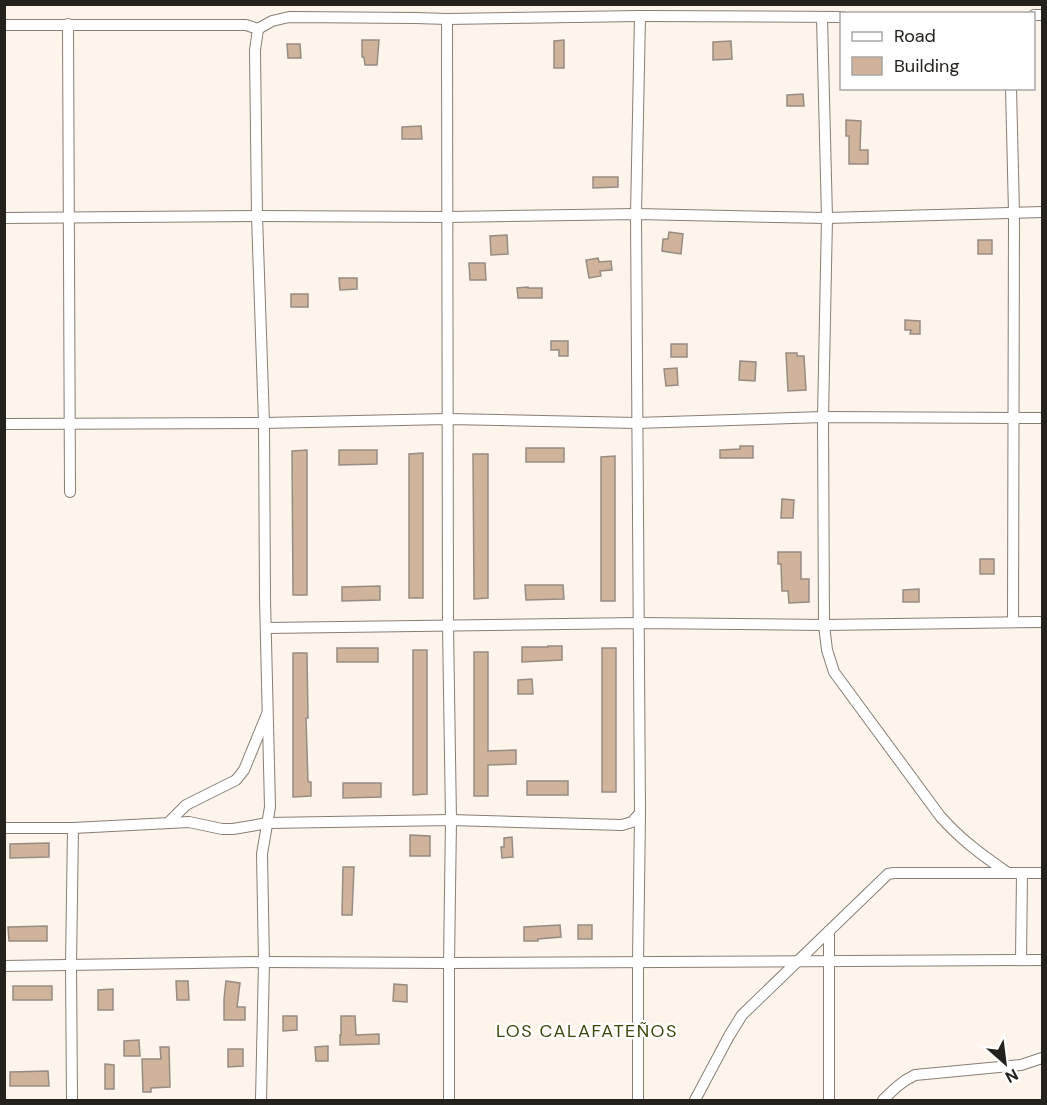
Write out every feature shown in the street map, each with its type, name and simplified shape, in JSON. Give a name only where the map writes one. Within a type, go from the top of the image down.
[{"type":"street","points":[[638,1101],[640,813],[636,214],[640,16]]},
{"type":"street","points":[[4,25],[246,26],[258,29],[272,21],[289,17],[447,19],[640,16],[840,17]]},
{"type":"street","points":[[822,17],[827,218],[823,417],[824,625],[827,650],[834,672],[940,816],[956,834],[1008,873]]},
{"type":"street","points":[[447,19],[448,626],[451,820],[449,1101]]},
{"type":"street","points":[[68,24],[70,492]]},
{"type":"street","points":[[258,29],[255,50],[257,216],[264,423],[270,807],[262,854],[264,962],[261,1101]]},
{"type":"street","points":[[1011,90],[1014,213],[1013,622]]},
{"type":"street","points":[[4,218],[447,217],[636,214],[827,218],[1042,212]]},
{"type":"street","points":[[4,424],[264,423],[447,419],[636,423],[823,417],[1042,417]]},
{"type":"street","points":[[266,628],[638,623],[824,625],[1042,622]]},
{"type":"street","points":[[169,822],[186,805],[236,780],[244,770],[269,708]]},
{"type":"street","points":[[4,828],[74,828],[189,822],[233,829],[268,823],[451,820],[622,825],[632,822],[640,813]]},
{"type":"street","points":[[72,1101],[71,966],[74,828]]},
{"type":"street","points":[[1021,960],[1022,873]]},
{"type":"street","points":[[695,1101],[742,1015],[888,874],[1042,873]]},
{"type":"street","points":[[829,931],[829,1101]]},
{"type":"street","points":[[4,966],[264,962],[1042,960]]},
{"type":"street","points":[[883,1101],[898,1084],[915,1075],[1021,1065],[1042,1058]]},
{"type":"building","points":[[362,40],[379,40],[377,65],[365,65],[364,57],[362,57]]},
{"type":"building","points":[[564,40],[564,68],[554,68],[554,41]]},
{"type":"building","points":[[731,41],[732,59],[713,60],[713,42]]},
{"type":"building","points":[[287,44],[300,44],[301,58],[288,58]]},
{"type":"building","points":[[803,94],[804,106],[787,106],[787,95]]},
{"type":"building","points":[[846,120],[861,121],[860,150],[868,150],[868,164],[849,164],[849,136],[846,136]]},
{"type":"building","points":[[421,126],[422,139],[402,139],[402,127]]},
{"type":"building","points":[[593,177],[618,177],[618,187],[593,188]]},
{"type":"building","points":[[669,232],[683,234],[681,254],[662,251],[663,239],[668,239]]},
{"type":"building","points":[[507,235],[508,254],[491,255],[490,236]]},
{"type":"building","points":[[978,240],[992,240],[992,254],[978,254]]},
{"type":"building","points":[[598,258],[599,262],[611,261],[612,270],[600,271],[601,276],[589,278],[586,260]]},
{"type":"building","points":[[469,263],[485,263],[486,280],[470,280]]},
{"type":"building","points":[[339,278],[357,278],[357,289],[340,290]]},
{"type":"building","points":[[517,288],[542,288],[542,298],[518,298]]},
{"type":"building","points":[[291,294],[308,294],[308,307],[291,307]]},
{"type":"building","points":[[905,320],[920,321],[920,334],[910,334],[911,330],[905,330]]},
{"type":"building","points":[[551,341],[568,341],[568,356],[559,356],[559,350],[551,350]]},
{"type":"building","points":[[671,344],[687,344],[687,357],[671,357]]},
{"type":"building","points":[[786,353],[797,353],[797,356],[804,356],[806,390],[788,391]]},
{"type":"building","points":[[740,361],[756,362],[755,381],[739,380]]},
{"type":"building","points":[[677,368],[678,385],[666,386],[664,369]]},
{"type":"building","points":[[740,446],[753,446],[753,458],[720,458],[720,450],[740,449]]},
{"type":"building","points":[[526,448],[564,448],[564,462],[526,462]]},
{"type":"building","points":[[307,450],[307,595],[293,595],[292,451]]},
{"type":"building","points":[[339,450],[377,450],[377,464],[339,465]]},
{"type":"building","points":[[423,453],[423,598],[409,598],[409,454]]},
{"type":"building","points":[[473,454],[488,454],[488,598],[474,599]]},
{"type":"building","points":[[615,456],[615,601],[601,601],[601,457]]},
{"type":"building","points":[[782,499],[794,500],[793,518],[781,518]]},
{"type":"building","points":[[778,552],[801,552],[801,579],[809,579],[809,602],[789,603],[788,591],[782,591]]},
{"type":"building","points":[[980,559],[994,559],[994,574],[980,574]]},
{"type":"building","points":[[525,585],[563,585],[564,599],[526,600]]},
{"type":"building","points":[[380,586],[380,600],[342,601],[342,587]]},
{"type":"building","points":[[919,589],[919,602],[903,602],[903,590]]},
{"type":"building","points":[[562,646],[562,660],[522,662],[522,647]]},
{"type":"building","points":[[337,648],[378,648],[378,662],[337,662]]},
{"type":"building","points":[[602,648],[616,648],[616,792],[602,792]]},
{"type":"building","points":[[413,650],[427,650],[427,794],[413,795]]},
{"type":"building","points":[[474,652],[488,652],[488,751],[516,750],[516,764],[488,765],[488,796],[474,796]]},
{"type":"building","points":[[293,653],[307,653],[308,718],[306,718],[308,782],[311,782],[311,796],[293,797]]},
{"type":"building","points":[[532,679],[533,694],[518,694],[518,680]]},
{"type":"building","points":[[527,781],[568,781],[568,795],[527,795]]},
{"type":"building","points":[[343,783],[381,783],[381,797],[343,798]]},
{"type":"building","points":[[410,835],[430,836],[430,856],[410,856]]},
{"type":"building","points":[[512,837],[513,857],[502,858],[501,847],[504,847],[504,838]]},
{"type":"building","points":[[49,843],[49,857],[10,858],[10,844]]},
{"type":"building","points":[[343,867],[354,867],[352,915],[342,915]]},
{"type":"building","points":[[560,925],[561,937],[524,941],[524,927]]},
{"type":"building","points":[[578,925],[592,925],[592,939],[578,939]]},
{"type":"building","points":[[47,926],[47,941],[9,941],[8,927]]},
{"type":"building","points":[[176,981],[188,981],[189,1000],[177,1000]]},
{"type":"building","points":[[226,981],[240,983],[237,1007],[245,1007],[245,1020],[224,1020]]},
{"type":"building","points":[[394,984],[407,985],[407,1002],[393,1001]]},
{"type":"building","points":[[13,986],[52,986],[52,1000],[13,1000]]},
{"type":"building","points":[[113,989],[113,1010],[98,1010],[98,990]]},
{"type":"building","points":[[283,1016],[297,1016],[297,1030],[283,1031]]},
{"type":"building","points":[[341,1016],[355,1016],[356,1035],[379,1034],[379,1044],[340,1045]]},
{"type":"building","points":[[139,1040],[140,1056],[124,1056],[124,1041]]},
{"type":"building","points":[[328,1046],[328,1061],[316,1061],[315,1047]]},
{"type":"building","points":[[160,1047],[169,1047],[170,1087],[151,1088],[151,1092],[143,1092],[142,1059],[161,1059]]},
{"type":"building","points":[[228,1049],[243,1049],[243,1066],[228,1067]]},
{"type":"building","points":[[105,1064],[114,1065],[114,1089],[105,1089]]},
{"type":"building","points":[[48,1071],[49,1086],[10,1086],[10,1072]]},
{"type":"district","name":"LOS CALAFATEÑOS","points":[[587,1031]]}]
